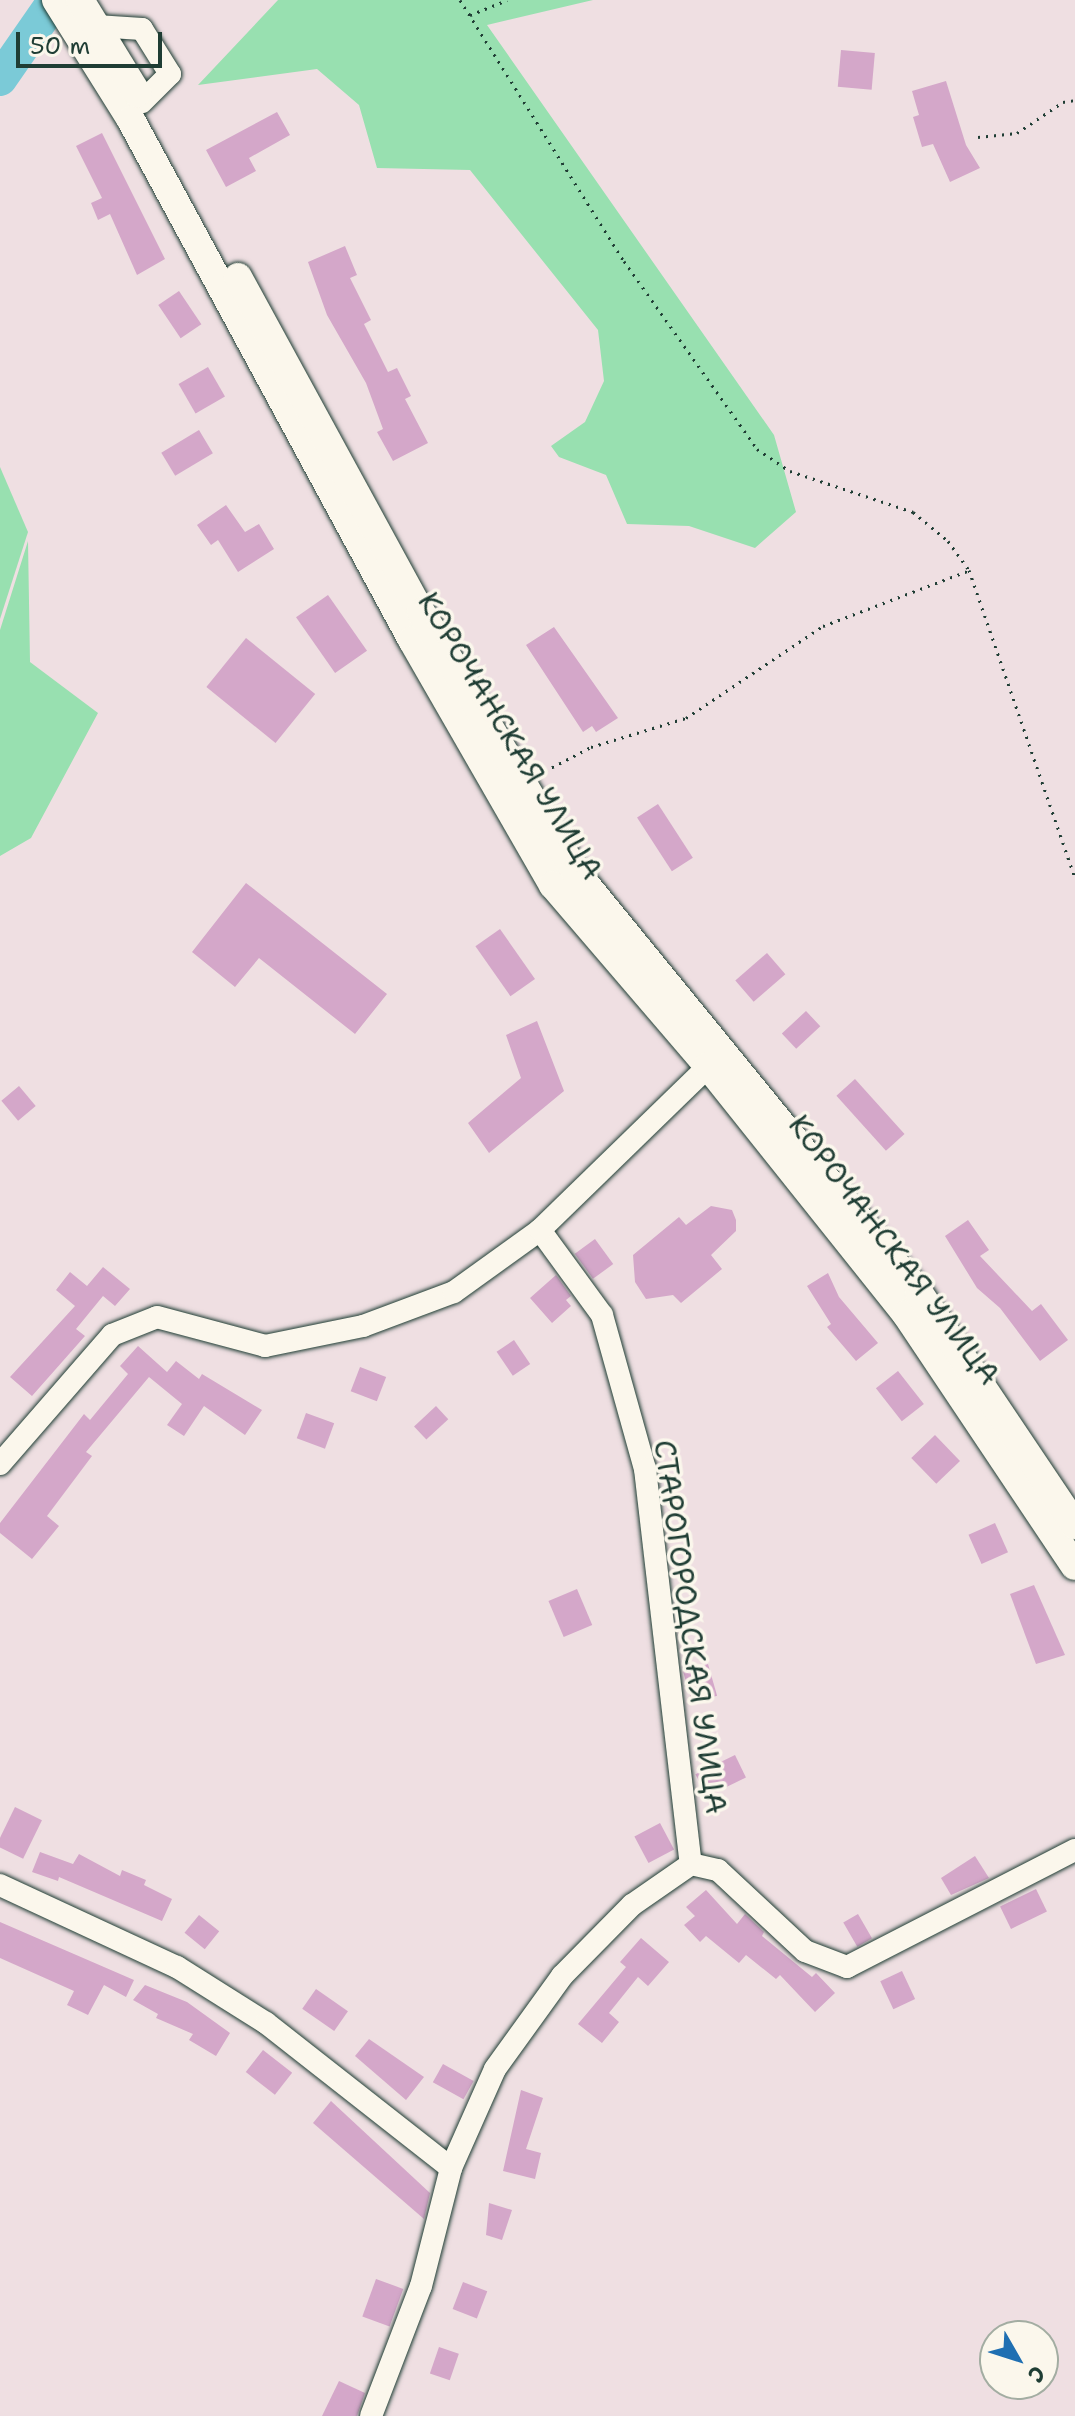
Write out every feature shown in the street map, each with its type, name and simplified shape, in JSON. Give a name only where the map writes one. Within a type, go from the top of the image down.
[{"type":"main road","name":"КОРОЧАНСКАЯ УЛИЦА","points":[[77,10],[142,102],[520,784],[574,870],[906,1314],[1075,1566]]},
{"type":"main road","name":"КОРОЧАНСКАЯ УЛИЦА","points":[[77,10],[131,120],[412,640],[553,885],[716,1058],[919,1293],[1075,1525]]},
{"type":"street","points":[[77,10],[142,29],[170,74],[142,102]]},
{"type":"street","points":[[0,1464],[112,1335],[157,1317],[265,1346],[363,1326],[454,1292],[540,1230],[716,1058]]},
{"type":"street","name":"СТАРОГОРОДСКАЯ УЛИЦА","points":[[540,1230],[602,1315],[645,1469],[691,1864]]},
{"type":"street","points":[[371,2416],[421,2286],[451,2168],[495,2069],[562,1976],[632,1905],[691,1864],[718,1870],[805,1951],[847,1967],[1075,1850]]},
{"type":"street","points":[[0,1885],[177,1967],[266,2023],[451,2168]]},
{"type":"path","points":[[460,0],[624,261],[757,449],[790,471],[913,512],[948,541],[969,570],[1075,878]]},
{"type":"path","points":[[469,15],[507,0]]},
{"type":"path","points":[[978,137],[1017,133],[1063,102],[1075,100]]},
{"type":"path","points":[[534,777],[591,747],[686,718],[823,626],[969,570]]},
{"type":"green space","points":[[278,0],[593,0],[487,25],[774,435],[796,512],[755,548],[689,526],[627,524],[606,475],[559,457],[551,446],[585,422],[604,381],[598,330],[470,170],[377,168],[359,105],[317,69],[198,85]]},
{"type":"green space","points":[[0,467],[28,532],[0,619]]},
{"type":"green space","points":[[28,541],[30,662],[98,713],[31,838],[0,856],[0,630]]},
{"type":"building","points":[[841,50],[875,53],[872,90],[838,87]]},
{"type":"building","points":[[946,81],[966,145],[980,168],[950,182],[933,144],[922,147],[913,117],[919,115],[912,91]]},
{"type":"building","points":[[277,112],[290,135],[249,158],[256,171],[226,187],[206,150]]},
{"type":"building","points":[[102,133],[165,259],[137,275],[110,214],[98,220],[91,203],[102,198],[76,146]]},
{"type":"building","points":[[345,246],[357,275],[350,278],[371,320],[364,324],[388,372],[397,368],[411,396],[405,399],[428,443],[393,461],[377,432],[383,429],[366,383],[327,315],[308,262]]},
{"type":"building","points":[[179,291],[201,324],[181,338],[158,305]]},
{"type":"building","points":[[208,367],[225,396],[196,413],[179,384]]},
{"type":"building","points":[[199,430],[213,453],[175,476],[161,453]]},
{"type":"building","points":[[226,505],[245,532],[259,524],[274,549],[238,572],[218,540],[211,545],[197,525]]},
{"type":"building","points":[[328,595],[367,651],[335,673],[296,617]]},
{"type":"building","points":[[554,627],[618,718],[596,732],[592,726],[583,732],[526,645]]},
{"type":"building","points":[[246,638],[315,694],[276,743],[206,687]]},
{"type":"building","points":[[658,804],[693,858],[672,871],[637,818]]},
{"type":"building","points":[[246,883],[387,994],[355,1034],[259,958],[235,987],[192,952]]},
{"type":"building","points":[[500,929],[535,979],[510,996],[475,946]]},
{"type":"building","points":[[767,953],[785,974],[754,1002],[735,981]]},
{"type":"building","points":[[806,1011],[820,1026],[796,1049],[782,1034]]},
{"type":"building","points":[[537,1021],[564,1091],[489,1153],[468,1123],[521,1078],[506,1035]]},
{"type":"building","points":[[855,1079],[905,1134],[886,1151],[836,1096]]},
{"type":"building","points":[[19,1086],[36,1106],[18,1121],[1,1101]]},
{"type":"building","points":[[711,1206],[732,1210],[736,1220],[736,1231],[711,1255],[722,1269],[681,1303],[673,1295],[646,1299],[635,1282],[633,1255],[679,1217],[686,1225]]},
{"type":"building","points":[[968,1220],[989,1250],[980,1256],[1032,1311],[1041,1304],[1068,1340],[1040,1361],[1000,1308],[977,1288],[945,1236]]},
{"type":"building","points":[[595,1239],[613,1264],[593,1279],[575,1254]]},
{"type":"building","points":[[103,1267],[130,1289],[115,1306],[103,1296],[76,1329],[85,1336],[32,1396],[10,1377],[75,1306],[56,1290],[70,1272],[87,1286]]},
{"type":"building","points":[[828,1273],[839,1297],[878,1343],[856,1361],[827,1327],[831,1324],[807,1286]]},
{"type":"building","points":[[556,1275],[571,1296],[566,1300],[571,1306],[552,1323],[530,1298]]},
{"type":"building","points":[[514,1340],[530,1364],[513,1376],[497,1352]]},
{"type":"building","points":[[138,1346],[167,1372],[176,1361],[199,1379],[202,1374],[262,1410],[245,1435],[204,1406],[184,1436],[167,1425],[182,1404],[149,1377],[86,1452],[92,1456],[47,1516],[59,1526],[32,1559],[0,1533],[0,1523],[84,1414],[90,1420],[128,1374],[120,1366]]},
{"type":"building","points":[[360,1367],[386,1377],[377,1401],[351,1391]]},
{"type":"building","points":[[898,1371],[924,1404],[902,1421],[876,1388]]},
{"type":"building","points":[[436,1406],[448,1419],[426,1440],[414,1426]]},
{"type":"building","points":[[306,1413],[334,1423],[325,1449],[297,1438]]},
{"type":"building","points":[[935,1435],[960,1461],[936,1484],[911,1458]]},
{"type":"building","points":[[995,1523],[1008,1552],[982,1564],[969,1535]]},
{"type":"building","points":[[1034,1585],[1065,1655],[1036,1664],[1010,1594]]},
{"type":"building","points":[[577,1589],[592,1625],[564,1637],[548,1601]]},
{"type":"building","points":[[708,1664],[717,1696],[692,1703],[683,1671]]},
{"type":"building","points":[[735,1755],[746,1777],[706,1797],[695,1774]]},
{"type":"building","points":[[15,1807],[42,1820],[23,1859],[0,1848],[0,1838]]},
{"type":"building","points":[[660,1823],[674,1849],[648,1863],[634,1837]]},
{"type":"building","points":[[40,1852],[73,1864],[79,1854],[120,1876],[122,1870],[146,1880],[144,1885],[172,1899],[162,1921],[59,1877],[58,1881],[32,1872]]},
{"type":"building","points":[[975,1856],[989,1878],[951,1895],[941,1878]]},
{"type":"building","points":[[1036,1889],[1047,1911],[1011,1929],[1000,1907]]},
{"type":"building","points":[[706,1890],[737,1924],[745,1914],[764,1932],[762,1936],[812,1977],[816,1973],[835,1993],[815,2012],[780,1975],[776,1979],[746,1955],[739,1963],[706,1936],[700,1942],[684,1925],[695,1916],[686,1907]]},
{"type":"building","points":[[858,1914],[872,1938],[857,1947],[843,1922]]},
{"type":"building","points":[[199,1915],[219,1931],[205,1949],[185,1933]]},
{"type":"building","points":[[0,1922],[134,1980],[126,1997],[104,1985],[88,2015],[67,2005],[74,1991],[0,1958]]},
{"type":"building","points":[[641,1938],[669,1962],[648,1986],[638,1977],[609,2013],[619,2022],[602,2043],[578,2024],[626,1967],[620,1962]]},
{"type":"building","points":[[902,1971],[915,1999],[893,2009],[880,1981]]},
{"type":"building","points":[[145,1985],[187,2002],[230,2033],[216,2056],[189,2040],[193,2034],[156,2018],[158,2014],[133,2000]]},
{"type":"building","points":[[316,1989],[348,2011],[334,2031],[302,2009]]},
{"type":"building","points":[[369,2039],[424,2077],[406,2100],[355,2056]]},
{"type":"building","points":[[263,2050],[292,2073],[275,2095],[246,2072]]},
{"type":"building","points":[[443,2064],[474,2081],[463,2099],[433,2082]]},
{"type":"building","points":[[521,2090],[543,2098],[526,2149],[541,2153],[535,2179],[503,2171]]},
{"type":"building","points":[[331,2101],[430,2193],[424,2219],[313,2123]]},
{"type":"building","points":[[489,2203],[512,2210],[502,2240],[486,2235]]},
{"type":"building","points":[[376,2279],[403,2289],[390,2327],[362,2317]]},
{"type":"building","points":[[463,2282],[487,2291],[477,2318],[453,2309]]},
{"type":"building","points":[[439,2347],[459,2354],[450,2380],[430,2373]]},
{"type":"building","points":[[339,2381],[365,2393],[357,2416],[322,2416]]},
{"type":"waterway","points":[[0,79],[55,0]]}]
